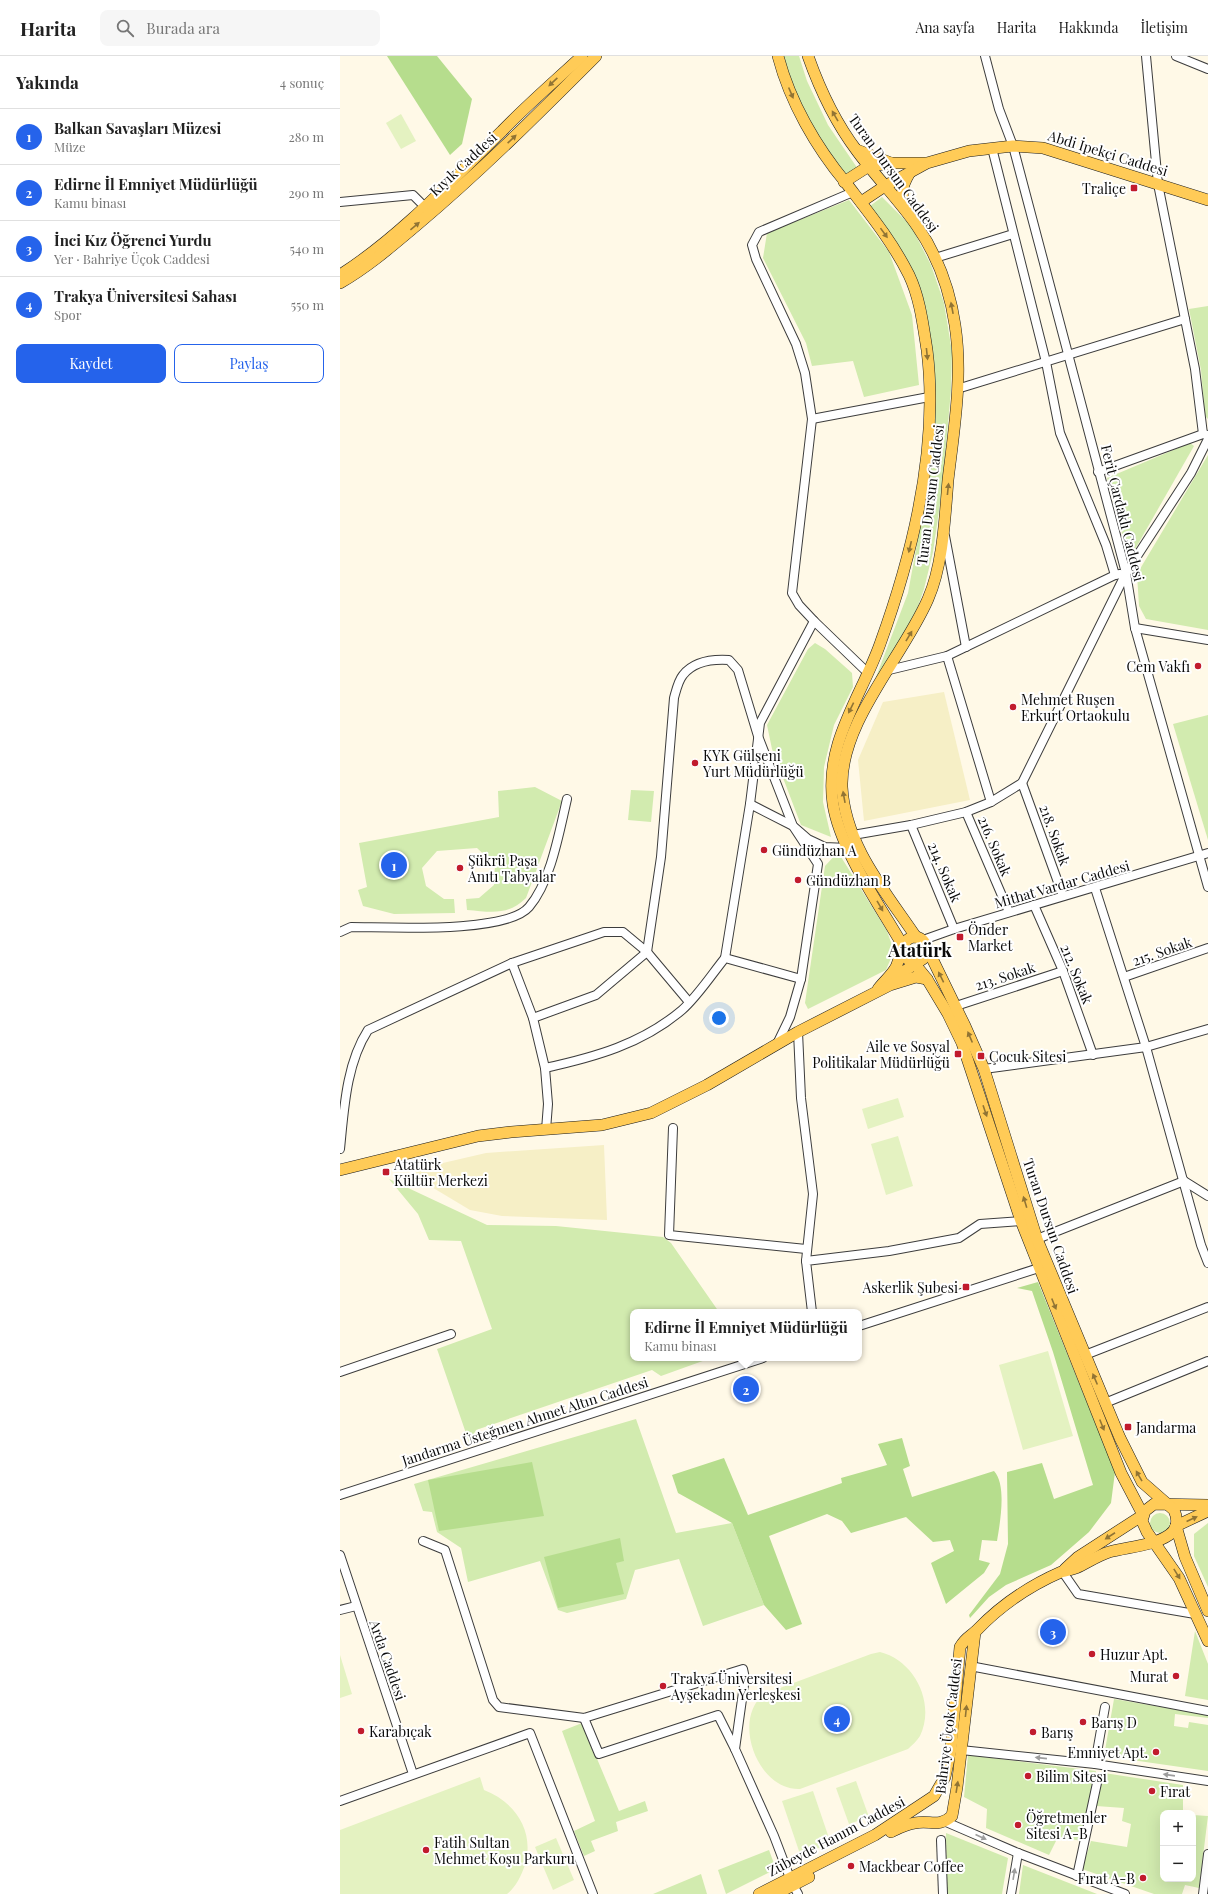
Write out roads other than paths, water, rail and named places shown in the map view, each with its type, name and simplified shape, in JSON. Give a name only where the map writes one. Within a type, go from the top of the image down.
[{"type":"main road","name":"Kıyık Caddesi","points":[[340,275],[362,260],[425,207],[503,130],[582,56]]},
{"type":"main road","name":"Kıyık Caddesi","points":[[340,283],[363,270],[442,204],[532,120],[596,56]]},
{"type":"main road","points":[[778,56],[799,111],[844,182],[861,202],[896,251],[910,277],[916,294],[926,349],[929,397],[922,489],[910,547],[880,645],[840,732],[833,760],[831,782],[833,804],[847,834]]},
{"type":"main road","name":"Turan Dursun Caddesi","points":[[808,56],[826,102],[856,149],[919,229],[935,258],[950,300],[955,326],[958,355],[957,389],[944,527],[930,596],[912,632],[857,724],[843,766],[842,789],[847,848],[903,946]]},
{"type":"main road","name":"Abdi İpekçi Caddesi","points":[[927,163],[969,150],[1013,146],[1043,148],[1208,200]]},
{"type":"main road","points":[[856,149],[893,163]]},
{"type":"main road","points":[[844,182],[869,166],[893,163],[927,163]]},
{"type":"main road","points":[[861,202],[885,186],[927,163]]},
{"type":"main road","points":[[908,214],[902,200],[902,192],[903,184],[909,174]]},
{"type":"main road","name":"Turan Dursun Caddesi","points":[[847,834],[922,942],[956,1006],[984,1069],[1037,1239],[1043,1267],[1118,1465],[1143,1516]]},
{"type":"main road","points":[[908,940],[922,942],[923,959],[914,963],[877,990],[896,968],[903,946],[908,940]]},
{"type":"main road","points":[[903,946],[906,958],[914,963]]},
{"type":"main road","name":"Turan Dursun Caddesi","points":[[914,963],[927,979],[948,1014],[962,1043],[1021,1221],[1085,1355],[1120,1438],[1139,1476],[1165,1504]]},
{"type":"main road","points":[[340,1170],[478,1136],[602,1125],[651,1113],[707,1085],[798,1032],[877,990],[916,977],[927,979]]},
{"type":"main road","points":[[1208,1505],[1154,1504],[1145,1511],[1143,1516],[1144,1527],[1179,1578],[1208,1641]]},
{"type":"main road","points":[[1165,1504],[1174,1510],[1176,1515],[1176,1526],[1185,1557],[1208,1611]]},
{"type":"main road","points":[[1155,1542],[1169,1535],[1176,1526],[1208,1511]]},
{"type":"main road","name":"Bahriye Üçok Caddesi","points":[[946,1822],[952,1816],[960,1647],[968,1636],[975,1632],[991,1614],[1006,1603],[1062,1571],[1078,1557],[1143,1516]]},
{"type":"main road","name":"Bahriye Üçok Caddesi","points":[[1062,1571],[1075,1568],[1103,1554],[1155,1542]]},
{"type":"main road","name":"Bahriye Üçok Caddesi","points":[[926,1803],[934,1796],[945,1777],[956,1749],[975,1632]]},
{"type":"main road","points":[[926,1803],[925,1814],[929,1823]]},
{"type":"main road","name":"Zübeyde Hanım Caddesi","points":[[759,1894],[793,1886],[926,1803]]},
{"type":"main road","name":"Zübeyde Hanım Caddesi","points":[[776,1894],[902,1826],[916,1822],[940,1824],[946,1822]]},
{"type":"street","name":"Ferit Çardaklı Caddesi","points":[[985,56],[999,109],[1013,146],[1069,354],[1098,472],[1126,573],[1135,628],[1204,855],[1208,887]]},
{"type":"street","points":[[847,834],[911,825],[966,812],[991,802],[1022,783],[1126,573],[1192,473],[1206,436],[1195,369],[1158,184],[1146,56]]},
{"type":"street","points":[[1176,56],[1208,69]]},
{"type":"street","points":[[992,148],[1046,362],[1060,433],[1106,545],[1115,575]]},
{"type":"street","points":[[853,192],[759,232],[752,245],[756,259],[796,344],[805,373],[812,419],[792,593],[799,605],[814,621],[868,673]]},
{"type":"street","points":[[340,202],[413,195],[425,207]]},
{"type":"street","points":[[935,258],[1013,234]]},
{"type":"street","points":[[957,389],[1185,318]]},
{"type":"street","points":[[812,419],[929,397]]},
{"type":"street","points":[[1098,472],[1206,436]]},
{"type":"street","points":[[944,527],[966,647]]},
{"type":"street","points":[[889,670],[947,656],[1115,575],[1126,573]]},
{"type":"street","points":[[545,1068],[587,1059],[629,1044],[655,1030],[683,1010],[725,958],[750,804],[760,723],[814,621]]},
{"type":"street","points":[[1135,628],[1208,640]]},
{"type":"street","points":[[947,656],[991,802]]},
{"type":"street","points":[[533,1018],[596,995],[647,952],[661,857],[674,698],[682,675],[694,665],[713,659],[729,660],[738,670],[758,736],[792,826],[818,864],[801,979],[790,1017],[777,1044]]},
{"type":"street","name":"218. Sokak","points":[[1022,783],[1063,896]]},
{"type":"street","points":[[340,932],[351,927],[475,926],[503,922],[521,915],[529,907],[544,884],[567,799]]},
{"type":"street","points":[[750,804],[792,826],[808,839],[825,847],[847,848]]},
{"type":"street","name":"216. Sokak","points":[[966,812],[1009,912]]},
{"type":"street","name":"214. Sokak","points":[[911,825],[954,929]]},
{"type":"street","name":"Mithat Vardar Caddesi","points":[[922,942],[954,929],[1009,912],[1204,855]]},
{"type":"street","points":[[1095,888],[1146,1047],[1201,1245],[1208,1263]]},
{"type":"street","name":"212. Sokak","points":[[1034,905],[1063,971],[1093,1055]]},
{"type":"street","points":[[340,1149],[345,1101],[359,1044],[368,1030],[512,963],[604,932],[623,932],[647,952],[689,1002]]},
{"type":"street","name":"215. Sokak","points":[[1124,977],[1208,948]]},
{"type":"street","points":[[725,958],[801,979]]},
{"type":"street","points":[[512,963],[533,1018],[545,1068],[548,1104],[546,1130]]},
{"type":"street","name":"213. Sokak","points":[[956,1006],[1063,971]]},
{"type":"street","points":[[984,1069],[1146,1047],[1208,1029]]},
{"type":"street","points":[[798,1032],[801,1098],[813,1194],[806,1249],[812,1309]]},
{"type":"street","points":[[673,1128],[669,1235],[806,1249]]},
{"type":"street","points":[[1184,1181],[1208,1196]]},
{"type":"street","points":[[1037,1239],[1184,1181]]},
{"type":"street","points":[[806,1261],[889,1250],[959,1238],[980,1224],[1021,1221]]},
{"type":"street","points":[[862,1325],[1043,1267]]},
{"type":"street","points":[[1085,1355],[1208,1307]]},
{"type":"street","points":[[340,1372],[451,1334]]},
{"type":"street","name":"Jandarma Üsteğmen Ahmet Altın Caddesi","points":[[340,1495],[754,1361]]},
{"type":"street","points":[[1105,1403],[1208,1361]]},
{"type":"street","points":[[423,1541],[445,1550],[493,1700],[499,1707],[584,1718],[744,1669],[745,1678],[735,1749]]},
{"type":"street","name":"Arda Caddesi","points":[[340,1555],[413,1774]]},
{"type":"street","points":[[1062,1571],[1078,1594],[1195,1614]]},
{"type":"street","points":[[340,1610],[356,1606]]},
{"type":"street","points":[[970,1666],[1208,1711]]},
{"type":"street","points":[[1095,1764],[1105,1707]]},
{"type":"street","points":[[584,1718],[599,1754],[718,1715],[774,1836],[793,1886]]},
{"type":"street","points":[[340,1801],[530,1733],[593,1894]]},
{"type":"street","points":[[956,1749],[1095,1764],[1208,1781]]},
{"type":"street","points":[[1077,1876],[1097,1783]]},
{"type":"street","name":"Zübeyde Hanım Caddesi","points":[[946,1822],[1018,1853],[1125,1894]]},
{"type":"street","points":[[941,1840],[943,1894]]},
{"type":"street","points":[[1011,1894],[1018,1853]]},
{"type":"street","points":[[1203,1894],[1208,1854]]},
{"type":"place","name":"Traliçe","points":[[1134,188]]},
{"type":"place","name":"Cem Vakfı","points":[[1198,666]]},
{"type":"place","name":"Mehmet Ruşen Erkurt Ortaokulu","points":[[1013,707]]},
{"type":"place","name":"KYK Gülşeni Yurt Müdürlüğü","points":[[695,763]]},
{"type":"place","name":"Gündüzhan A","points":[[764,850]]},
{"type":"place","name":"Balkan Savaşları Müzesi","points":[[394,865]]},
{"type":"place","name":"Şükrü Paşa Anıtı Tabyalar","points":[[460,868]]},
{"type":"place","name":"Gündüzhan B","points":[[798,880]]},
{"type":"place","name":"Önder Market","points":[[960,937]]},
{"type":"place","name":"Aile ve Sosyal Politikalar Müdürlüğü","points":[[958,1054]]},
{"type":"place","name":"Çocuk Sitesi","points":[[981,1056]]},
{"type":"place","name":"Atatürk Kültür Merkezi","points":[[386,1172]]},
{"type":"place","name":"Askerlik Şubesi","points":[[966,1287]]},
{"type":"place","name":"Edirne İl Emniyet Müdürlüğü","points":[[746,1389]]},
{"type":"place","name":"Jandarma","points":[[1128,1427]]},
{"type":"place","name":"İnci Kız Öğrenci Yurdu","points":[[1053,1632]]},
{"type":"place","name":"Huzur Apt.","points":[[1092,1654]]},
{"type":"place","name":"Murat","points":[[1176,1676]]},
{"type":"place","name":"Trakya Üniversitesi Ayşekadın Yerleşkesi","points":[[663,1686]]},
{"type":"place","name":"Trakya Üniversitesi Sahası","points":[[837,1719]]},
{"type":"place","name":"Barış D","points":[[1083,1722]]},
{"type":"place","name":"Karabıçak","points":[[361,1731]]},
{"type":"place","name":"Barış","points":[[1033,1732]]},
{"type":"place","name":"Emniyet Apt.","points":[[1156,1752]]},
{"type":"place","name":"Bilim Sitesi","points":[[1028,1776]]},
{"type":"place","name":"Fırat","points":[[1152,1791]]},
{"type":"place","name":"Öğretmenler Sitesi A-B","points":[[1018,1825]]},
{"type":"place","name":"Fatih Sultan Mehmet Koşu Parkuru","points":[[426,1850]]},
{"type":"place","name":"Mackbear Coffee","points":[[851,1866]]},
{"type":"place","name":"Fırat A-B","points":[[1143,1878]]},
{"type":"district","name":"Atatürk","points":[[920,950]]}]
